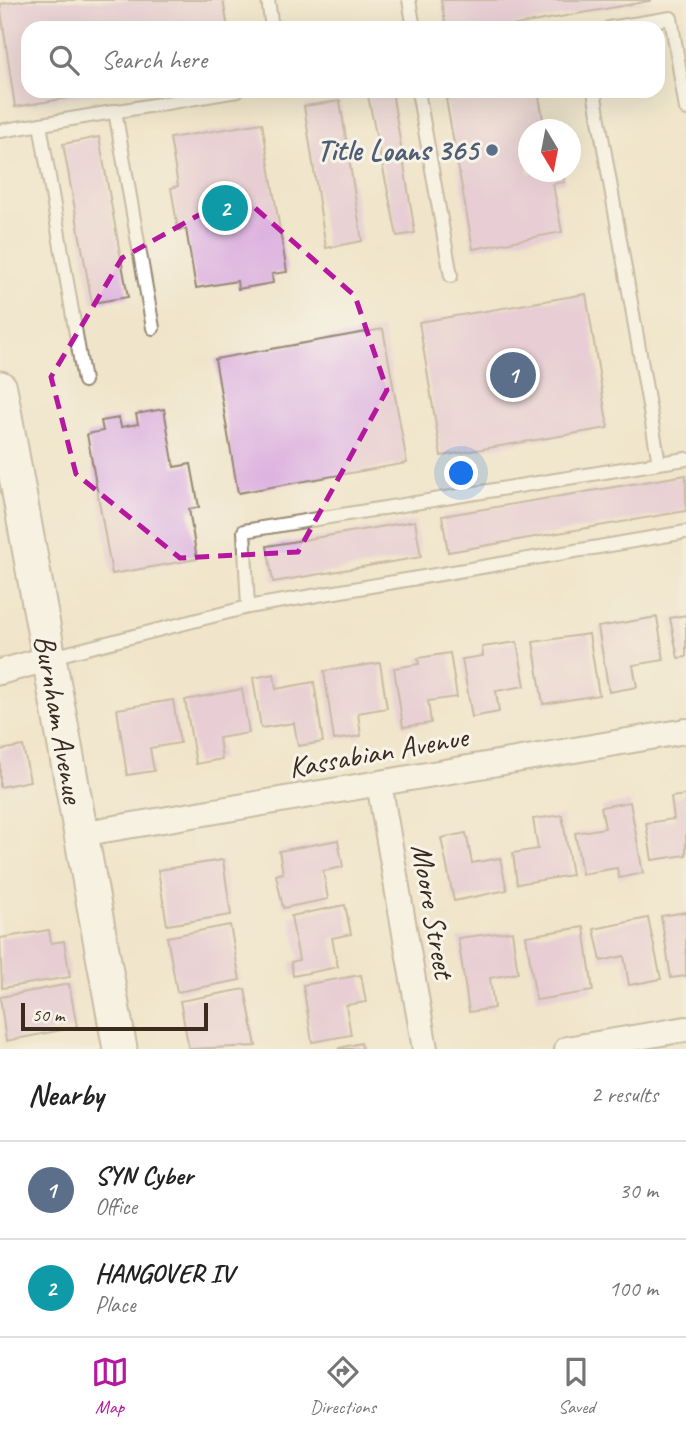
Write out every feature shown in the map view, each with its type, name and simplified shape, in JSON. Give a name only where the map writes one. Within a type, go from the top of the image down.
[{"type":"street","name":"Burnham Avenue","points":[[0,388],[12,497],[47,659],[120,1049]]},
{"type":"street","points":[[0,672],[47,659]]},
{"type":"street","name":"Kassabian Avenue","points":[[80,834],[686,731]]},
{"type":"street","name":"Moore Street","points":[[379,783],[425,1049]]},
{"type":"street","points":[[567,1049],[686,1028]]},
{"type":"lane","points":[[268,0],[271,21]]},
{"type":"lane","points":[[409,0],[413,21]]},
{"type":"lane","points":[[652,21],[671,18],[686,109]]},
{"type":"lane","points":[[0,131],[194,98]]},
{"type":"lane","points":[[419,98],[451,276]]},
{"type":"lane","points":[[595,98],[659,463]]},
{"type":"lane","points":[[115,111],[153,328]]},
{"type":"lane","points":[[40,124],[84,381]]},
{"type":"lane","points":[[248,607],[244,531],[686,459]]},
{"type":"lane","points":[[47,659],[248,607],[686,532]]},
{"type":"highlighted area","points":[[238,193],[355,296],[387,390],[298,552],[180,558],[76,474],[51,377],[122,258]]},
{"type":"building","points":[[29,0],[223,0],[227,21],[21,21],[21,98],[68,98],[15,107],[0,4]]},
{"type":"building","points":[[441,0],[650,0],[537,21],[445,21]]},
{"type":"building","points":[[368,98],[393,98],[415,233],[397,236]]},
{"type":"building","name":"Title Loans 365","points":[[539,98],[543,119],[518,119],[518,182],[565,182],[553,184],[562,232],[473,249],[446,99]]},
{"type":"building","points":[[340,101],[362,241],[326,248],[304,106]]},
{"type":"building","points":[[262,123],[287,272],[272,274],[273,283],[238,289],[237,281],[196,288],[186,229],[178,230],[171,188],[178,186],[170,138]]},
{"type":"building","points":[[99,137],[128,297],[92,303],[63,144]]},
{"type":"building","points":[[586,294],[608,428],[441,456],[419,322]]},
{"type":"building","points":[[383,329],[407,463],[238,493],[215,359]]},
{"type":"building","points":[[164,409],[174,467],[191,464],[199,507],[189,509],[197,559],[112,574],[87,434],[103,431],[101,421],[119,418],[121,427],[138,424],[136,414]]},
{"type":"building","points":[[686,475],[686,511],[448,552],[442,516]]},
{"type":"building","points":[[415,521],[421,557],[273,582],[267,546]]},
{"type":"building","points":[[686,615],[686,657],[678,658],[670,618]]},
{"type":"building","points":[[657,617],[664,660],[633,665],[637,687],[609,692],[598,627]]},
{"type":"building","points":[[589,634],[599,695],[543,704],[533,642]]},
{"type":"building","points":[[517,642],[525,686],[496,691],[499,712],[472,717],[462,659],[483,656],[482,647]]},
{"type":"building","points":[[450,653],[457,697],[428,701],[431,723],[403,727],[394,668],[419,664],[418,658]]},
{"type":"building","points":[[380,663],[387,708],[358,713],[361,736],[334,740],[324,671]]},
{"type":"building","points":[[274,674],[276,689],[314,682],[323,742],[298,746],[294,723],[261,728],[253,678]]},
{"type":"building","points":[[242,689],[249,733],[219,738],[222,759],[196,764],[185,700]]},
{"type":"building","points":[[173,700],[180,743],[150,748],[154,771],[127,775],[117,709]]},
{"type":"building","points":[[23,746],[30,781],[0,787],[0,750]]},
{"type":"building","points":[[686,795],[686,855],[652,860],[646,823],[674,819],[671,797]]},
{"type":"building","points":[[630,802],[643,873],[619,878],[617,868],[582,874],[575,833],[605,828],[601,807]]},
{"type":"building","points":[[562,815],[572,875],[517,884],[513,853],[538,849],[533,819]]},
{"type":"building","points":[[466,833],[472,863],[500,858],[507,890],[454,901],[441,838]]},
{"type":"building","points":[[338,840],[343,867],[323,871],[328,899],[283,908],[276,875],[283,873],[279,851]]},
{"type":"building","points":[[223,860],[231,915],[167,925],[158,870]]},
{"type":"building","points":[[345,905],[351,934],[332,938],[338,967],[293,976],[291,962],[299,960],[291,916]]},
{"type":"building","points":[[686,912],[686,976],[671,978],[661,916]]},
{"type":"building","points":[[648,918],[661,979],[629,985],[624,956],[601,961],[594,929]]},
{"type":"building","points":[[230,925],[240,980],[177,992],[167,937]]},
{"type":"building","points":[[584,927],[593,991],[536,1000],[526,936]]},
{"type":"building","points":[[49,930],[51,943],[64,941],[70,977],[2,988],[0,938]]},
{"type":"building","points":[[512,931],[518,973],[490,978],[494,1008],[469,1012],[458,938]]},
{"type":"building","points":[[361,975],[366,1002],[346,1005],[351,1035],[312,1042],[303,985]]},
{"type":"building","points":[[69,984],[77,1027],[6,1041],[0,997]]},
{"type":"building","points":[[245,989],[256,1046],[189,1049],[180,1001]]},
{"type":"building","points":[[361,1043],[362,1049],[339,1049],[339,1048]]},
{"type":"place","name":"Title Loans 365","points":[[492,150]]},
{"type":"place","name":"HANGOVER IV","points":[[225,208]]},
{"type":"place","name":"SYN Cyber","points":[[513,375]]}]
